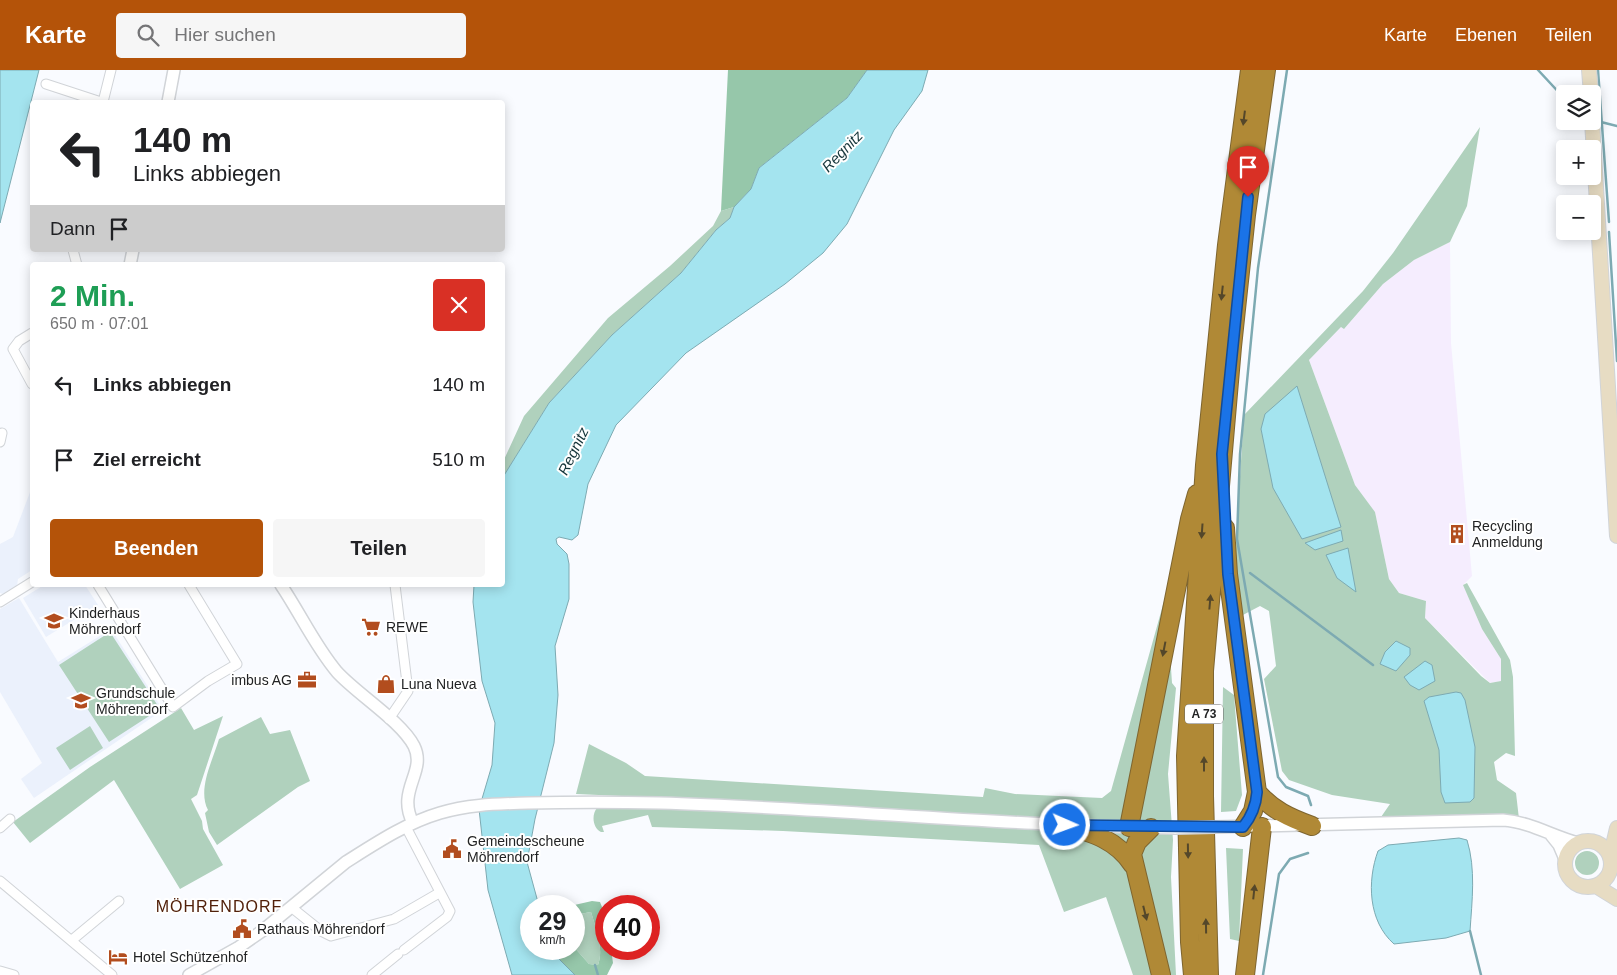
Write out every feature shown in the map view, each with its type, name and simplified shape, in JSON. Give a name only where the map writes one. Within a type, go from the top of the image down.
[{"type":"highway","name":"A 73","points":[[1193,975],[1190,942],[1186,756],[1205,465],[1227,245],[1250,70]]},
{"type":"highway","name":"A 73","points":[[1209,975],[1204,806],[1204,671],[1222,454],[1246,215],[1266,70]]},
{"type":"highway","points":[[1222,454],[1228,574],[1257,792],[1253,811],[1243,827]]},
{"type":"highway","points":[[1129,827],[1190,519],[1205,465]]},
{"type":"highway","points":[[1257,792],[1270,807],[1312,826]]},
{"type":"highway","points":[[1065,825],[1111,842],[1120,848],[1133,865]]},
{"type":"highway","points":[[1245,975],[1262,827]]},
{"type":"highway","points":[[1151,828],[1141,836],[1134,847],[1133,865],[1161,975]]},
{"type":"main road","points":[[1589,70],[1590,85]]},
{"type":"main road","points":[[1593,130],[1617,536]]},
{"type":"main road","points":[[1594,842],[1617,823]]},
{"type":"main road","points":[[1617,828],[1610,865],[1607,878],[1596,886],[1582,887],[1570,880],[1566,874],[1565,860],[1567,853],[1578,843],[1594,842],[1601,845],[1610,865],[1617,888]]},
{"type":"main road","points":[[1596,886],[1617,899]]},
{"type":"street","points":[[103,100],[111,70]]},
{"type":"street","points":[[168,100],[174,70]]},
{"type":"street","points":[[46,84],[96,100]]},
{"type":"street","points":[[30,334],[19,341],[14,349],[30,380]]},
{"type":"street","points":[[0,601],[30,583]]},
{"type":"street","points":[[99,587],[173,707],[208,681],[237,664],[190,587]]},
{"type":"street","points":[[282,587],[337,672],[409,739],[417,755],[418,762],[406,803],[409,825],[439,893],[449,908],[449,915],[372,975]]},
{"type":"street","points":[[389,719],[408,691],[395,587]]},
{"type":"street","points":[[189,975],[239,947],[292,907],[346,862],[409,825],[440,813],[479,806],[576,802],[792,809],[1065,825],[1151,828],[1312,826],[1502,820],[1532,824],[1551,834],[1578,843]]},
{"type":"street","points":[[0,828],[10,819]]},
{"type":"street","points":[[1551,834],[1559,845],[1565,860]]},
{"type":"street","points":[[0,882],[112,975]]},
{"type":"street","points":[[292,907],[314,926],[331,936],[394,918],[439,893]]},
{"type":"street","points":[[72,940],[119,901]]},
{"type":"street","points":[[0,971],[14,975]]},
{"type":"shaded area","points":[[1450,242],[1451,343],[1472,576],[1463,585],[1482,629],[1501,659],[1502,681],[1490,683],[1425,618],[1426,601],[1399,593],[1389,579],[1375,512],[1355,485],[1309,360],[1341,327],[1345,328],[1383,284],[1414,260]]},
{"type":"shaded area","points":[[30,492],[30,571],[18,579],[17,586],[3,594],[0,593],[0,544],[13,537]]},
{"type":"shaded area","name":"Kinderhaus Möhrendorf","points":[[41,587],[86,587],[98,605],[46,637],[23,598]]},
{"type":"shaded area","name":"Grundschule Möhrendorf","points":[[19,598],[58,662],[111,629],[163,710],[34,798],[21,779],[42,763],[0,692],[0,609]]},
{"type":"green space","points":[[728,70],[867,70],[847,98],[759,168],[751,189],[734,207],[721,211]]},
{"type":"green space","points":[[1480,127],[1467,206],[1450,242],[1414,260],[1383,284],[1344,329],[1341,327],[1309,360],[1355,485],[1375,512],[1389,579],[1399,593],[1426,601],[1425,618],[1481,676],[1490,683],[1501,681],[1501,659],[1482,629],[1463,585],[1467,583],[1510,660],[1513,677],[1515,756],[1506,753],[1494,762],[1497,780],[1516,793],[1519,819],[1381,817],[1390,804],[1332,795],[1289,780],[1282,771],[1264,679],[1276,666],[1269,611],[1260,606],[1241,616],[1234,570],[1244,415],[1363,291],[1393,253]]},
{"type":"green space","points":[[734,207],[730,218],[716,230],[681,273],[612,335],[549,403],[505,474],[505,457],[524,416],[608,318],[670,266],[713,226],[721,211]]},
{"type":"green space","points":[[1166,594],[1172,683],[1176,688],[1168,774],[1173,840],[1171,877],[1176,975],[1133,975],[1106,897],[1064,912],[1039,845],[783,831],[652,827],[648,815],[602,826],[604,832],[601,832],[596,828],[594,821],[594,814],[597,808],[634,807],[783,814],[784,803],[576,794],[589,744],[626,763],[645,776],[983,797],[985,788],[1015,794],[1102,798],[1111,791]]},
{"type":"green space","points":[[110,632],[160,709],[109,742],[59,665]]},
{"type":"green space","points":[[1223,687],[1234,695],[1242,795],[1236,811],[1221,812]]},
{"type":"green space","points":[[181,708],[194,730],[223,716],[197,795],[191,799],[202,821],[203,829],[223,865],[180,889],[114,780],[30,843],[13,822],[90,767]]},
{"type":"green space","points":[[261,717],[270,734],[290,730],[310,781],[298,787],[217,845],[209,832],[205,813],[208,810],[204,793],[210,765],[219,739]]},
{"type":"green space","points":[[90,726],[103,748],[70,770],[56,748]]},
{"type":"green space","points":[[1226,848],[1243,849],[1239,941],[1230,939]]},
{"type":"green space","points":[[1587,851],[1592,852],[1598,858],[1598,868],[1592,874],[1587,875],[1582,874],[1576,868],[1575,863],[1576,858],[1582,852]]},
{"type":"green space","points":[[595,901],[595,925],[591,912],[585,913],[585,903]]},
{"type":"green space","points":[[591,912],[595,925],[595,960],[600,960],[598,965],[589,964],[585,959],[585,913]]},
{"type":"green space","points":[[585,959],[589,964],[598,965],[600,960],[613,960],[607,975],[575,975],[560,960]]},
{"type":"water","points":[[0,70],[39,70],[30,100],[0,223]]},
{"type":"water","name":"Regnitz","points":[[867,70],[928,70],[922,91],[894,130],[847,224],[823,253],[785,284],[686,353],[616,425],[588,484],[578,535],[572,540],[559,537],[556,539],[557,544],[567,554],[569,564],[569,599],[555,646],[558,695],[554,743],[535,819],[527,862],[536,895],[520,895],[520,960],[560,960],[575,975],[512,975],[488,890],[479,809],[492,765],[495,723],[482,681],[473,602],[474,587],[505,587],[505,474],[549,403],[612,335],[681,273],[716,230],[730,218],[734,207],[751,189],[759,168],[847,98]]},
{"type":"water","points":[[1297,386],[1341,527],[1302,539],[1273,488],[1261,429],[1265,414]]},
{"type":"water","points":[[1341,530],[1343,541],[1315,550],[1305,543]]},
{"type":"water","points":[[1348,548],[1356,592],[1337,578],[1326,555]]},
{"type":"water","points":[[1396,641],[1410,648],[1410,655],[1396,671],[1380,664],[1385,652]]},
{"type":"water","points":[[1425,661],[1432,665],[1435,681],[1419,690],[1410,685],[1404,677]]},
{"type":"water","points":[[1456,692],[1461,693],[1465,700],[1475,747],[1474,798],[1470,802],[1445,803],[1441,792],[1439,750],[1424,701],[1429,697]]},
{"type":"water","points":[[1459,838],[1467,840],[1472,862],[1473,885],[1470,931],[1446,938],[1394,944],[1385,935],[1379,924],[1372,900],[1372,875],[1378,851],[1388,845]]},
{"type":"waterway","points":[[1287,70],[1258,268],[1240,454],[1237,539],[1278,777],[1286,787],[1308,796],[1311,805]]},
{"type":"waterway","points":[[1538,70],[1556,89]]},
{"type":"waterway","points":[[1598,70],[1609,222]]},
{"type":"waterway","points":[[1601,122],[1617,126]]},
{"type":"waterway","points":[[1609,232],[1617,361]]},
{"type":"waterway","points":[[1250,573],[1373,665]]},
{"type":"waterway","points":[[1263,975],[1279,874],[1290,859],[1308,853]]},
{"type":"waterway","points":[[1470,931],[1481,975]]},
{"type":"waterway","points":[[595,965],[598,975]]},
{"type":"place","name":"Recycling Anmeldung","points":[[1457,534]]},
{"type":"place","name":"Kinderhaus Möhrendorf","points":[[54,621]]},
{"type":"place","name":"REWE","points":[[371,627]]},
{"type":"place","name":"imbus AG","points":[[307,680]]},
{"type":"place","name":"Luna Nueva","points":[[386,684]]},
{"type":"place","name":"Grundschule Möhrendorf","points":[[81,701]]},
{"type":"place","name":"Gemeindescheune Möhrendorf","points":[[452,849]]},
{"type":"place","name":"Rathaus Möhrendorf","points":[[242,929]]},
{"type":"place","name":"Hotel Schützenhof","points":[[118,957]]},
{"type":"district","name":"MÖHRENDORF","points":[[219,906]]},
{"type":"route","points":[[1065,825],[1151,828],[1243,827],[1256,803],[1257,792],[1228,574],[1222,454],[1248,197]]}]
